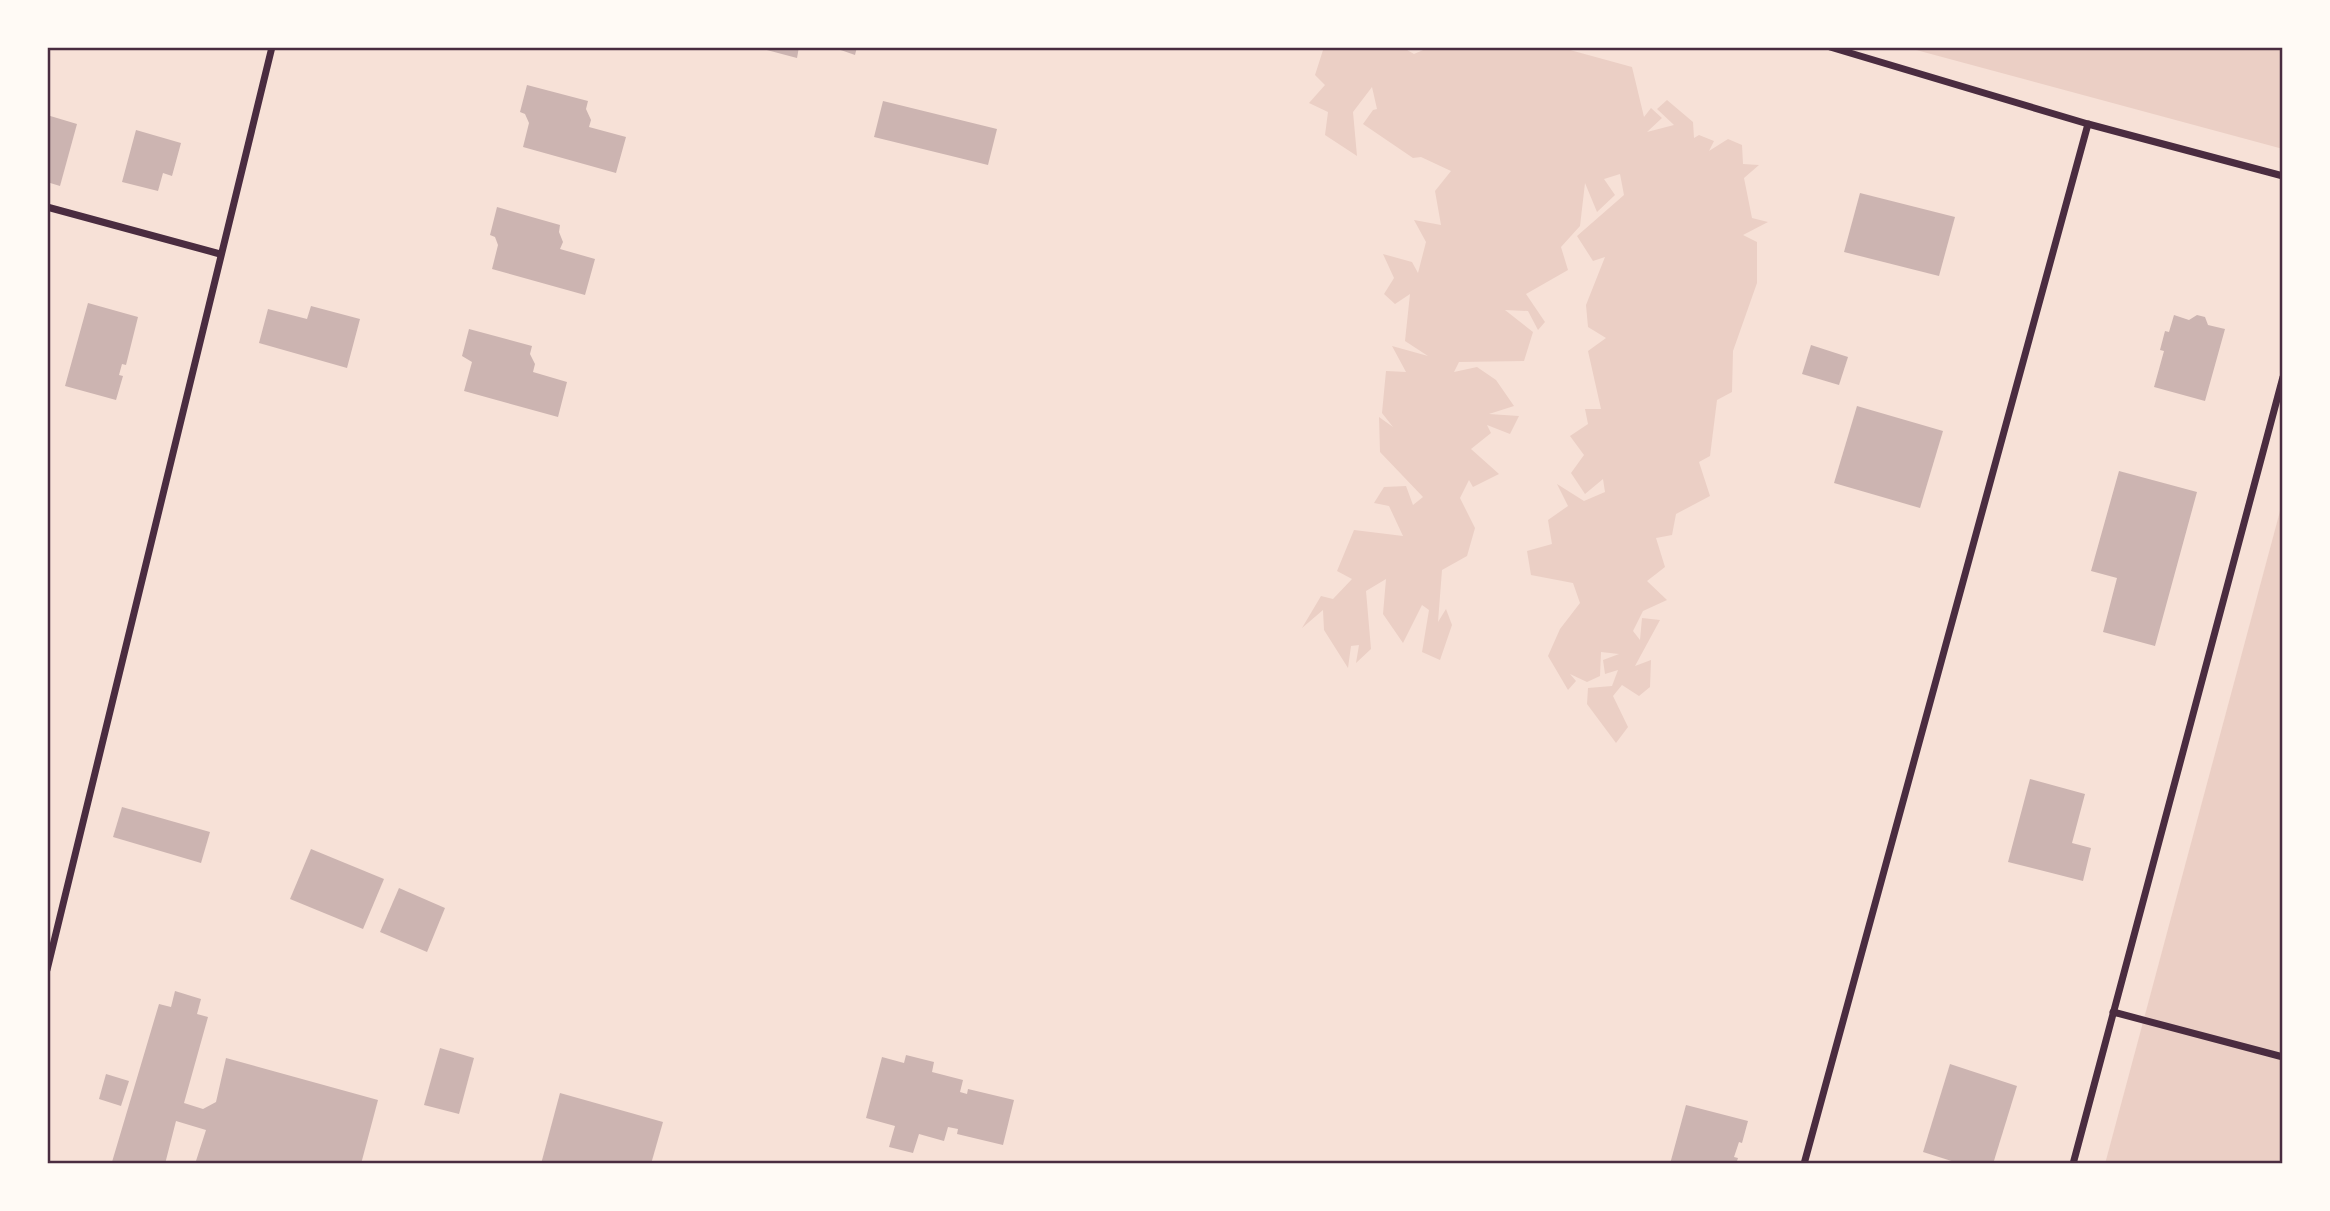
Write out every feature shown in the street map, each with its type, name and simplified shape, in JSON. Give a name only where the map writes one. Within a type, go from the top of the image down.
[{"type":"street","points":[[47,970],[272,47]]},
{"type":"street","points":[[1829,47],[2088,124],[2283,176]]},
{"type":"street","points":[[1804,1164],[2088,124]]},
{"type":"street","points":[[47,207],[220,254]]},
{"type":"street","points":[[2073,1164],[2283,377]]},
{"type":"street","points":[[2113,1012],[2283,1057]]},
{"type":"shaded area","points":[[1324,47],[1402,47],[1414,54],[1430,47],[1559,47],[1632,67],[1644,117],[1651,108],[1662,118],[1647,132],[1674,125],[1657,109],[1667,100],[1693,122],[1694,138],[1699,135],[1714,141],[1709,151],[1728,139],[1742,145],[1743,164],[1759,165],[1744,178],[1752,218],[1768,222],[1743,235],[1757,242],[1757,283],[1733,351],[1732,392],[1717,400],[1710,456],[1699,462],[1710,496],[1676,514],[1672,535],[1656,538],[1665,567],[1647,581],[1667,600],[1643,611],[1633,631],[1640,640],[1642,618],[1660,620],[1635,666],[1651,660],[1650,687],[1639,696],[1622,685],[1613,696],[1628,727],[1616,743],[1587,704],[1588,688],[1612,686],[1618,670],[1605,674],[1603,660],[1619,654],[1601,652],[1600,676],[1587,682],[1570,674],[1576,681],[1568,690],[1548,656],[1560,629],[1580,603],[1573,583],[1531,575],[1527,551],[1552,544],[1548,520],[1568,506],[1557,484],[1584,501],[1605,492],[1603,479],[1585,494],[1571,473],[1584,455],[1570,436],[1588,424],[1585,409],[1601,409],[1588,351],[1606,338],[1588,327],[1586,305],[1605,257],[1593,261],[1577,236],[1624,195],[1620,174],[1604,179],[1615,195],[1597,212],[1585,183],[1580,226],[1561,247],[1568,270],[1526,294],[1545,322],[1538,330],[1528,311],[1505,310],[1533,332],[1524,361],[1459,362],[1454,372],[1477,367],[1496,380],[1514,406],[1489,414],[1519,416],[1510,434],[1487,425],[1491,433],[1471,449],[1499,474],[1473,487],[1469,480],[1460,498],[1475,528],[1467,556],[1442,570],[1438,622],[1446,609],[1452,625],[1440,660],[1422,652],[1429,610],[1422,605],[1403,643],[1383,614],[1386,579],[1366,591],[1371,649],[1356,663],[1359,645],[1351,646],[1348,668],[1324,630],[1323,610],[1302,628],[1321,596],[1333,599],[1352,579],[1337,571],[1354,530],[1403,536],[1389,506],[1374,503],[1384,487],[1406,486],[1413,505],[1423,497],[1380,452],[1379,417],[1393,427],[1382,413],[1386,371],[1406,372],[1392,346],[1428,356],[1405,341],[1410,294],[1395,304],[1384,294],[1394,278],[1383,254],[1412,262],[1418,273],[1426,242],[1414,220],[1441,225],[1435,191],[1451,171],[1421,157],[1413,158],[1363,124],[1373,110],[1377,109],[1372,87],[1353,112],[1357,156],[1325,135],[1328,112],[1309,103],[1325,85],[1315,75]]},
{"type":"shaded area","points":[[1905,47],[2283,47],[2283,149]]},
{"type":"shaded area","points":[[2283,500],[2283,1164],[2105,1164]]},
{"type":"building","points":[[755,47],[799,47],[797,58]]},
{"type":"building","points":[[832,47],[857,47],[855,55]]},
{"type":"building","points":[[527,85],[588,101],[586,109],[591,120],[589,127],[626,137],[616,173],[523,147],[529,123],[525,114],[520,112]]},
{"type":"building","points":[[883,101],[997,129],[988,165],[874,137]]},
{"type":"building","points":[[47,115],[77,124],[60,186],[47,182]]},
{"type":"building","points":[[136,130],[181,143],[172,176],[163,173],[158,191],[122,182]]},
{"type":"building","points":[[1860,193],[1955,217],[1939,276],[1844,252]]},
{"type":"building","points":[[497,207],[560,225],[559,232],[563,242],[560,249],[595,259],[585,295],[492,269],[498,245],[495,237],[490,235]]},
{"type":"building","points":[[88,303],[138,317],[126,365],[122,364],[119,375],[123,376],[116,400],[65,386]]},
{"type":"building","points":[[311,306],[360,319],[347,368],[259,343],[268,309],[307,319]]},
{"type":"building","points":[[2174,315],[2189,320],[2197,315],[2205,317],[2208,325],[2225,329],[2205,401],[2154,387],[2164,351],[2160,350],[2165,331],[2169,332]]},
{"type":"building","points":[[469,329],[532,346],[530,354],[535,364],[533,372],[567,382],[558,417],[464,391],[472,362],[462,356]]},
{"type":"building","points":[[1811,345],[1848,357],[1839,385],[1802,374]]},
{"type":"building","points":[[1857,406],[1943,431],[1920,508],[1834,483]]},
{"type":"building","points":[[2119,471],[2197,492],[2155,646],[2103,632],[2117,578],[2091,571]]},
{"type":"building","points":[[2030,779],[2085,794],[2072,843],[2091,848],[2083,881],[2008,862]]},
{"type":"building","points":[[122,807],[210,832],[201,863],[113,837]]},
{"type":"building","points":[[311,849],[384,879],[363,929],[290,899]]},
{"type":"building","points":[[399,888],[445,908],[427,952],[380,932]]},
{"type":"building","points":[[175,991],[201,999],[197,1014],[208,1017],[184,1103],[203,1109],[216,1102],[226,1058],[378,1100],[361,1164],[195,1164],[206,1130],[176,1121],[165,1164],[112,1162],[159,1004],[171,1007]]},
{"type":"building","points":[[440,1048],[474,1058],[459,1114],[424,1105]]},
{"type":"building","points":[[906,1055],[934,1062],[932,1072],[963,1080],[960,1092],[967,1094],[968,1089],[1014,1100],[1003,1145],[957,1134],[958,1129],[948,1127],[944,1141],[919,1134],[913,1153],[889,1147],[895,1126],[866,1118],[882,1057],[904,1063]]},
{"type":"building","points":[[1950,1064],[2017,1086],[1993,1164],[1961,1164],[1923,1152]]},
{"type":"building","points":[[106,1074],[129,1081],[121,1106],[99,1099]]},
{"type":"building","points":[[560,1093],[663,1122],[651,1164],[541,1164]]},
{"type":"building","points":[[1686,1105],[1748,1121],[1742,1143],[1739,1142],[1734,1157],[1738,1158],[1736,1164],[1670,1164]]}]
